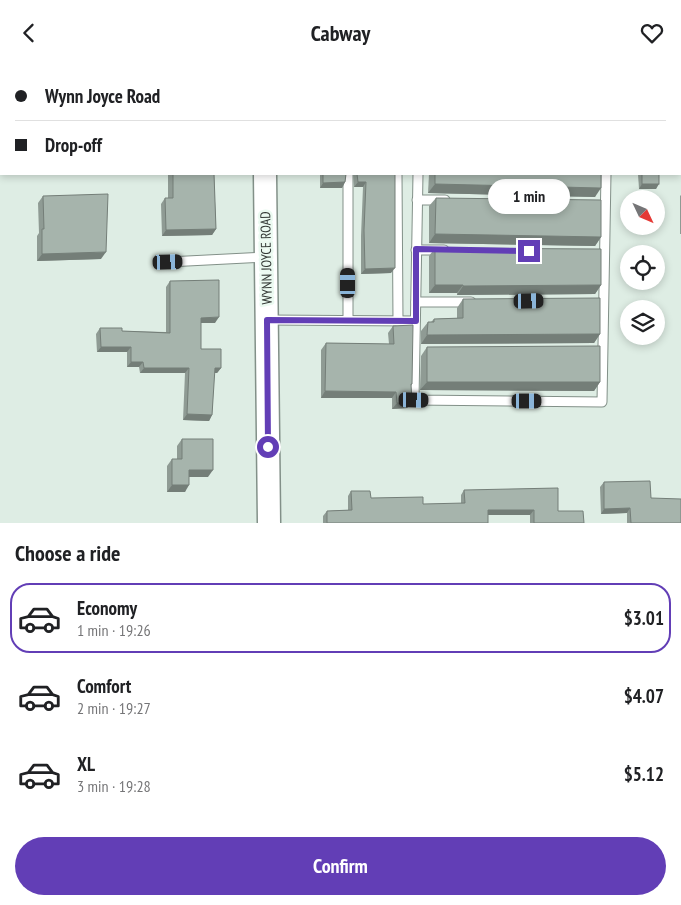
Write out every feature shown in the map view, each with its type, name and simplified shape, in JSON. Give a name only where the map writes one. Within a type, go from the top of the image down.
[{"type":"street","name":"WYNN JOYCE ROAD","points":[[265,175],[269,523]]},
{"type":"lane","points":[[348,175],[348,320]]},
{"type":"lane","points":[[397,175],[398,321]]},
{"type":"lane","points":[[418,175],[414,400],[602,402],[606,175]]},
{"type":"lane","points":[[417,200],[457,201]]},
{"type":"lane","points":[[595,203],[605,203]]},
{"type":"lane","points":[[416,249],[456,250]]},
{"type":"lane","points":[[594,252],[604,252]]},
{"type":"lane","points":[[168,262],[266,257]]},
{"type":"lane","points":[[594,300],[604,300]]},
{"type":"lane","points":[[416,302],[485,301]]},
{"type":"lane","points":[[267,320],[416,321]]},
{"type":"lane","points":[[593,349],[603,349]]},
{"type":"lane","points":[[415,350],[425,350]]},
{"type":"building","points":[[173,175],[214,175],[216,229],[166,230],[165,198],[173,198]]},
{"type":"building","points":[[323,175],[346,175],[345,182],[323,183]]},
{"type":"building","points":[[357,175],[395,175],[395,268],[365,269],[366,182],[358,182]]},
{"type":"building","points":[[435,175],[601,175],[601,188],[435,184]]},
{"type":"building","points":[[642,175],[659,175],[659,184],[642,184]]},
{"type":"building","points":[[108,194],[106,252],[42,254],[42,229],[44,229],[43,196]]},
{"type":"building","points":[[436,198],[601,200],[601,237],[435,234]]},
{"type":"building","points":[[435,248],[601,249],[601,285],[435,285]]},
{"type":"building","points":[[219,280],[219,317],[201,318],[201,349],[221,349],[221,368],[215,368],[212,415],[187,414],[189,368],[144,368],[143,362],[131,362],[131,347],[101,347],[100,328],[122,328],[122,331],[170,333],[170,281]]},
{"type":"building","points":[[600,298],[600,334],[427,335],[428,322],[434,322],[434,319],[463,318],[463,299]]},
{"type":"building","points":[[413,325],[412,402],[397,403],[396,392],[325,391],[326,343],[394,344],[393,326]]},
{"type":"building","points":[[600,346],[600,382],[427,382],[427,347]]},
{"type":"building","points":[[182,439],[213,439],[213,470],[189,470],[189,485],[172,485],[172,459],[182,459]]},
{"type":"building","points":[[650,481],[651,498],[681,499],[681,523],[631,523],[630,508],[604,509],[604,482]]},
{"type":"building","points":[[558,488],[558,511],[583,511],[584,523],[534,523],[534,510],[488,510],[488,523],[327,523],[327,511],[352,510],[351,491],[370,491],[371,498],[423,497],[423,504],[465,503],[464,490]]},
{"type":"route","points":[[268,447],[267,320],[416,321],[416,249],[529,251]]}]
